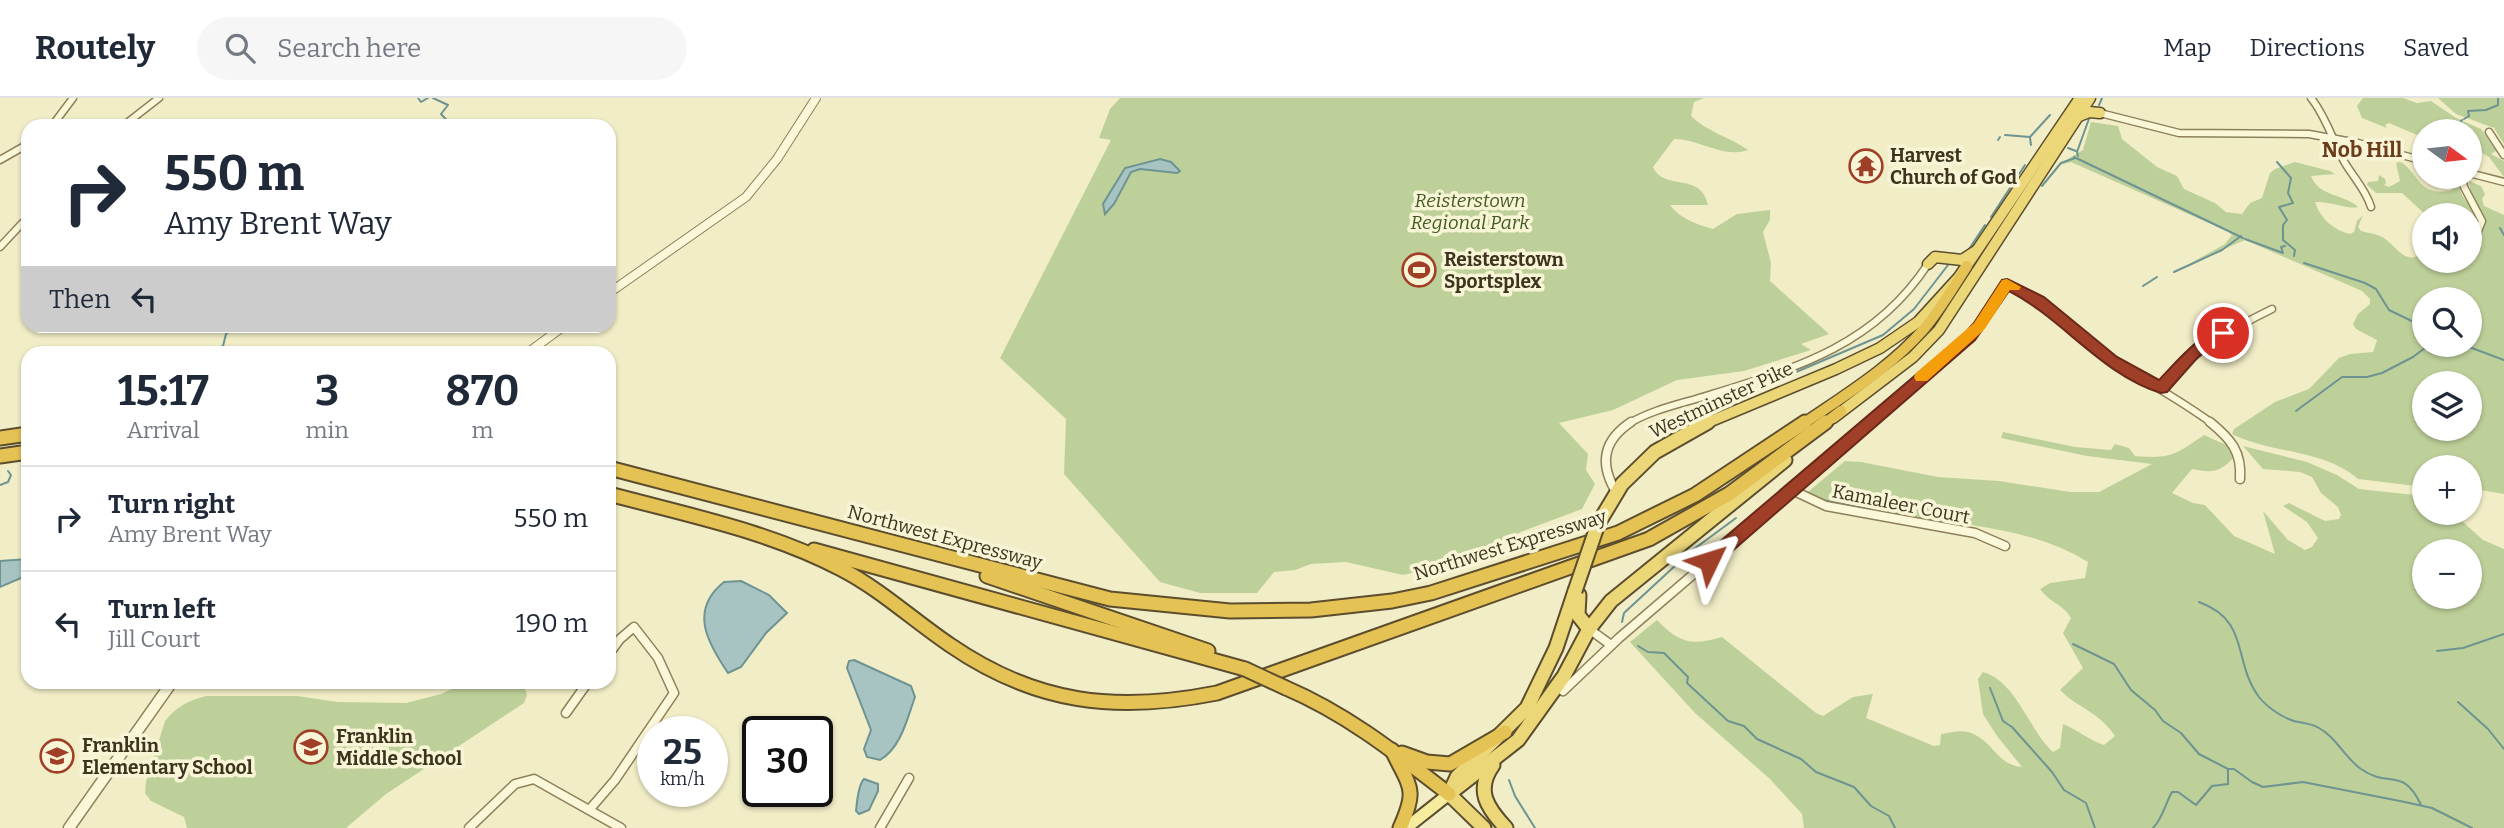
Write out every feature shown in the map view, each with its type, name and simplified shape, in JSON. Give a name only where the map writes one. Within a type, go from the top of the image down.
[{"type":"highway","name":"Westminster Pike","points":[[1449,794],[1511,736],[1527,708],[1558,641],[1615,490],[1639,464],[1666,444],[1861,358],[1894,340],[1930,310],[1967,266],[2080,98]]},
{"type":"highway","points":[[2090,98],[2092,106],[2100,113]]},
{"type":"highway","points":[[1506,828],[1484,803],[1481,789],[1486,772],[1511,736],[1559,689],[1600,613],[1626,586],[1765,477],[1841,411],[1913,356],[1939,330],[2090,98]]},
{"type":"highway","points":[[2079,117],[2089,112],[2100,113]]},
{"type":"highway","points":[[1928,264],[1936,257],[1962,260],[1979,249]]},
{"type":"highway","name":"Northwest Expressway","points":[[616,470],[1086,594],[1161,606],[1235,611],[1302,610],[1380,603],[1430,593],[1603,538],[1660,514],[1713,484],[1831,404],[1903,351],[1927,325],[1967,266]]},
{"type":"highway","name":"Northwest Expressway","points":[[616,496],[740,530],[842,570],[988,671],[1008,680],[1082,701],[1116,705],[1156,705],[1217,693],[1649,539],[1729,494],[1841,411]]},
{"type":"highway","points":[[0,438],[21,436]]},
{"type":"highway","points":[[0,456],[21,453]]},
{"type":"highway","points":[[819,524],[1120,619],[1226,657],[1245,669],[1341,715],[1392,749],[1449,794],[1484,828]]},
{"type":"highway","points":[[740,530],[1245,669]]},
{"type":"highway","points":[[1578,590],[1578,615],[1589,629]]},
{"type":"highway","points":[[1559,689],[1550,677],[1558,641],[1577,628],[1589,629]]},
{"type":"highway","points":[[1392,749],[1427,762],[1450,764],[1511,736]]},
{"type":"highway","points":[[1392,749],[1411,790],[1411,803],[1400,828]]},
{"type":"main road","name":"Westminster Pike","points":[[1406,828],[1449,794]]},
{"type":"street","points":[[57,119],[73,98]]},
{"type":"street","points":[[132,119],[159,98]]},
{"type":"street","points":[[616,288],[746,197],[777,159],[816,98]]},
{"type":"street","points":[[2311,98],[2328,121],[2347,167],[2368,197],[2371,207]]},
{"type":"street","points":[[2100,113],[2133,124],[2179,134],[2277,131],[2334,138],[2412,158]]},
{"type":"street","points":[[2489,132],[2504,155]]},
{"type":"street","points":[[0,160],[21,148]]},
{"type":"street","points":[[2482,176],[2504,182]]},
{"type":"street","points":[[0,247],[21,224]]},
{"type":"street","points":[[1615,490],[1606,474],[1604,460],[1609,443],[1621,429],[1644,416],[1781,370],[1846,342],[1878,323],[1902,302],[1928,264]]},
{"type":"street","points":[[1559,689],[1970,336],[1979,327],[2007,284],[2039,300],[2112,361],[2196,410],[2225,437],[2240,460],[2243,473],[2240,479]]},
{"type":"street","points":[[2161,388],[2182,363],[2208,342],[2272,309]]},
{"type":"street","points":[[537,346],[554,333]]},
{"type":"street","name":"Kamaleer Court","points":[[1792,490],[1826,506],[1975,533],[2005,546]]},
{"type":"street","points":[[590,809],[615,780],[674,693],[673,684],[644,636],[634,627],[616,644]]},
{"type":"street","points":[[1589,629],[1611,645]]},
{"type":"street","points":[[69,828],[167,689]]},
{"type":"street","points":[[566,712],[583,689]]},
{"type":"street","points":[[880,828],[909,778]]},
{"type":"street","points":[[469,828],[516,784],[528,779],[539,780],[621,828]]},
{"type":"green space","name":"Reisterstown Regional Park","points":[[1120,98],[1704,98],[1694,102],[1691,116],[1748,150],[1730,152],[1674,139],[1653,167],[1665,179],[1698,188],[1708,205],[1670,205],[1684,217],[1713,229],[1737,214],[1770,210],[1770,220],[1763,232],[1771,263],[1770,281],[1829,334],[1801,344],[1811,350],[1744,371],[1677,380],[1613,410],[1559,423],[1588,454],[1586,470],[1595,484],[1582,509],[1523,531],[1456,563],[1403,575],[1346,562],[1311,564],[1295,570],[1274,572],[1257,593],[1200,593],[1160,582],[1064,474],[1066,419],[1000,358],[1111,140],[1099,138],[1110,109]]},
{"type":"green space","points":[[2363,98],[2403,98],[2417,103],[2431,101],[2458,119],[2412,119],[2412,133],[2389,123],[2385,125],[2387,128],[2362,118],[2357,106]]},
{"type":"green space","points":[[2438,98],[2504,98],[2504,144],[2494,128],[2482,124],[2482,119],[2470,119],[2456,114]]},
{"type":"green space","points":[[2091,122],[2118,126],[2122,139],[2157,167],[2177,176],[2184,189],[2215,203],[2226,212],[2242,214],[2250,203],[2262,198],[2270,173],[2275,169],[2295,162],[2330,171],[2335,174],[2311,176],[2319,188],[2358,207],[2315,202],[2320,214],[2338,230],[2350,234],[2354,232],[2357,221],[2363,215],[2358,227],[2361,231],[2382,237],[2402,254],[2412,257],[2412,273],[2482,273],[2482,203],[2477,203],[2470,189],[2482,188],[2485,194],[2482,199],[2484,206],[2504,215],[2504,494],[2482,490],[2482,455],[2412,455],[2412,486],[2358,479],[2329,462],[2232,434],[2234,429],[2275,402],[2309,389],[2339,358],[2373,352],[2377,340],[2356,329],[2353,324],[2358,314],[2370,304],[2370,299],[2362,291],[2245,240],[2189,264],[2225,244],[2232,235],[2071,162],[2056,166],[2083,150]]},
{"type":"green space","points":[[2482,130],[2496,151],[2491,154],[2504,161],[2504,177],[2489,157],[2482,153]]},
{"type":"green space","points":[[2400,162],[2412,173],[2412,189],[2441,192],[2460,189],[2469,203],[2413,203],[2402,193],[2376,193],[2367,185],[2368,182],[2378,181],[2379,175],[2385,179],[2384,185],[2389,187],[2400,181],[2396,163]]},
{"type":"green space","points":[[2003,432],[2075,447],[2111,450],[2115,444],[2129,448],[2135,456],[2157,457],[2179,451],[2204,435],[2226,445],[2234,457],[2215,470],[2192,469],[2172,493],[2193,503],[2205,505],[2234,536],[2275,554],[2263,511],[2288,540],[2305,550],[2312,547],[2318,538],[2307,522],[2283,506],[2289,503],[2325,521],[2339,519],[2341,515],[2338,507],[2321,493],[2312,477],[2300,472],[2263,469],[2243,446],[2307,462],[2337,475],[2359,489],[2412,495],[2412,525],[2466,525],[2482,539],[2412,539],[2412,609],[2482,609],[2482,539],[2504,549],[2504,828],[1804,828],[1802,814],[1770,779],[1695,713],[1630,642],[1657,620],[1672,634],[1686,640],[1694,642],[1722,637],[1816,713],[1823,716],[1853,697],[1873,694],[1866,718],[1934,746],[1940,745],[1941,734],[1968,732],[1983,740],[2006,762],[2022,767],[1983,714],[1978,679],[1983,672],[2005,685],[2053,752],[2060,748],[2063,724],[2104,745],[2115,736],[2109,728],[2060,690],[2083,668],[2063,633],[2071,618],[2040,589],[2050,583],[2085,578],[2088,562],[2068,551],[2023,535],[1802,497],[1845,461],[1938,477],[1999,481],[2070,492],[2099,492],[2152,464],[2087,456],[2001,438]]},
{"type":"green space","name":"Franklin Middle School","points":[[452,689],[525,689],[527,695],[524,703],[386,794],[346,828],[187,828],[184,817],[151,801],[145,793],[165,721],[178,708],[194,700],[206,696],[297,696],[338,702],[406,703]]},
{"type":"water","points":[[1160,159],[1171,162],[1180,171],[1177,173],[1140,169],[1131,172],[1114,204],[1105,214],[1103,204],[1125,168]]},
{"type":"water","points":[[21,560],[21,578],[0,587],[0,561]]},
{"type":"water","points":[[741,581],[769,595],[787,613],[766,633],[741,667],[728,673],[708,638],[704,615],[713,593],[724,582]]},
{"type":"water","points":[[854,660],[911,686],[915,697],[898,741],[880,760],[867,757],[864,749],[871,730],[847,668],[849,661]]},
{"type":"water","points":[[864,779],[878,784],[878,791],[869,810],[859,814],[856,811],[857,799]]},
{"type":"waterway","points":[[418,98],[421,102],[428,98]]},
{"type":"waterway","points":[[433,98],[448,105],[441,114],[446,119]]},
{"type":"waterway","points":[[2099,105],[2102,98]]},
{"type":"waterway","points":[[2464,119],[2469,116],[2468,111],[2486,110],[2498,105],[2498,98]]},
{"type":"waterway","points":[[2005,135],[2030,137],[2050,115]]},
{"type":"waterway","points":[[2078,156],[2077,152],[2090,116]]},
{"type":"waterway","points":[[2030,138],[2031,145]]},
{"type":"waterway","points":[[2068,148],[2076,151]]},
{"type":"waterway","points":[[2074,157],[2240,237]]},
{"type":"waterway","points":[[2042,186],[2061,163],[2075,158]]},
{"type":"waterway","points":[[2277,162],[2291,178],[2288,193],[2293,203],[2279,207],[2287,220],[2283,225],[2283,240],[2295,250],[2294,256]]},
{"type":"waterway","points":[[1991,217],[2025,165]]},
{"type":"waterway","points":[[1967,252],[1985,225]]},
{"type":"waterway","points":[[2500,228],[2504,235]]},
{"type":"waterway","points":[[2174,272],[2222,250],[2240,237]]},
{"type":"waterway","points":[[2245,239],[2283,253],[2281,247],[2285,246]]},
{"type":"waterway","points":[[2304,263],[2365,283],[2376,289],[2389,310],[2412,321]]},
{"type":"waterway","points":[[1782,378],[1883,335],[1914,309],[1948,265]]},
{"type":"waterway","points":[[2143,286],[2157,277]]},
{"type":"waterway","points":[[223,346],[227,333]]},
{"type":"waterway","points":[[2482,352],[2504,360]]},
{"type":"waterway","points":[[2296,411],[2342,377],[2367,377],[2382,373],[2413,357]]},
{"type":"waterway","points":[[0,485],[8,482],[11,475],[8,471]]},
{"type":"waterway","points":[[1822,500],[1969,528]]},
{"type":"waterway","points":[[1622,622],[1624,613],[1690,552],[1736,518]]},
{"type":"waterway","points":[[2199,602],[2227,620],[2234,631],[2251,683],[2266,704],[2284,717],[2313,725],[2325,732],[2355,764],[2371,775],[2408,786],[2421,805]]},
{"type":"waterway","points":[[2437,651],[2463,648],[2504,634]]},
{"type":"waterway","points":[[2073,644],[2114,664],[2131,690],[2155,710],[2163,721],[2181,733],[2199,754],[2228,769],[2234,769],[2252,782],[2263,787],[2303,782],[2405,802],[2432,808],[2472,828]]},
{"type":"waterway","points":[[1638,646],[1648,652],[1664,653],[1688,677],[1687,683],[1728,721],[1744,726],[1757,739],[1801,759],[1816,772],[1854,787],[1871,806],[1889,816],[1895,828]]},
{"type":"waterway","points":[[1990,688],[2003,721],[2012,727],[2052,772],[2064,790],[2086,803],[2095,828]]},
{"type":"waterway","points":[[2458,702],[2488,729],[2504,749]]},
{"type":"waterway","points":[[2153,828],[2172,792],[2178,792],[2196,805],[2212,786],[2228,784],[2228,770]]},
{"type":"waterway","points":[[1509,780],[1515,796],[1535,828]]},
{"type":"slow traffic","points":[[1921,377],[1979,327],[2007,284],[2014,287]]},
{"type":"place","name":"Harvest Church of God","points":[[1866,166]]},
{"type":"place","name":"Reisterstown Sportsplex","points":[[1419,270]]},
{"type":"place","name":"Franklin Middle School","points":[[311,747]]},
{"type":"place","name":"Franklin Elementary School","points":[[57,756]]},
{"type":"district","name":"Nob Hill","points":[[2362,150]]},
{"type":"route","points":[[1709,561],[1970,336],[1979,327],[2007,284],[2039,300],[2088,344],[2112,361],[2161,388],[2193,353],[2223,333]]}]
